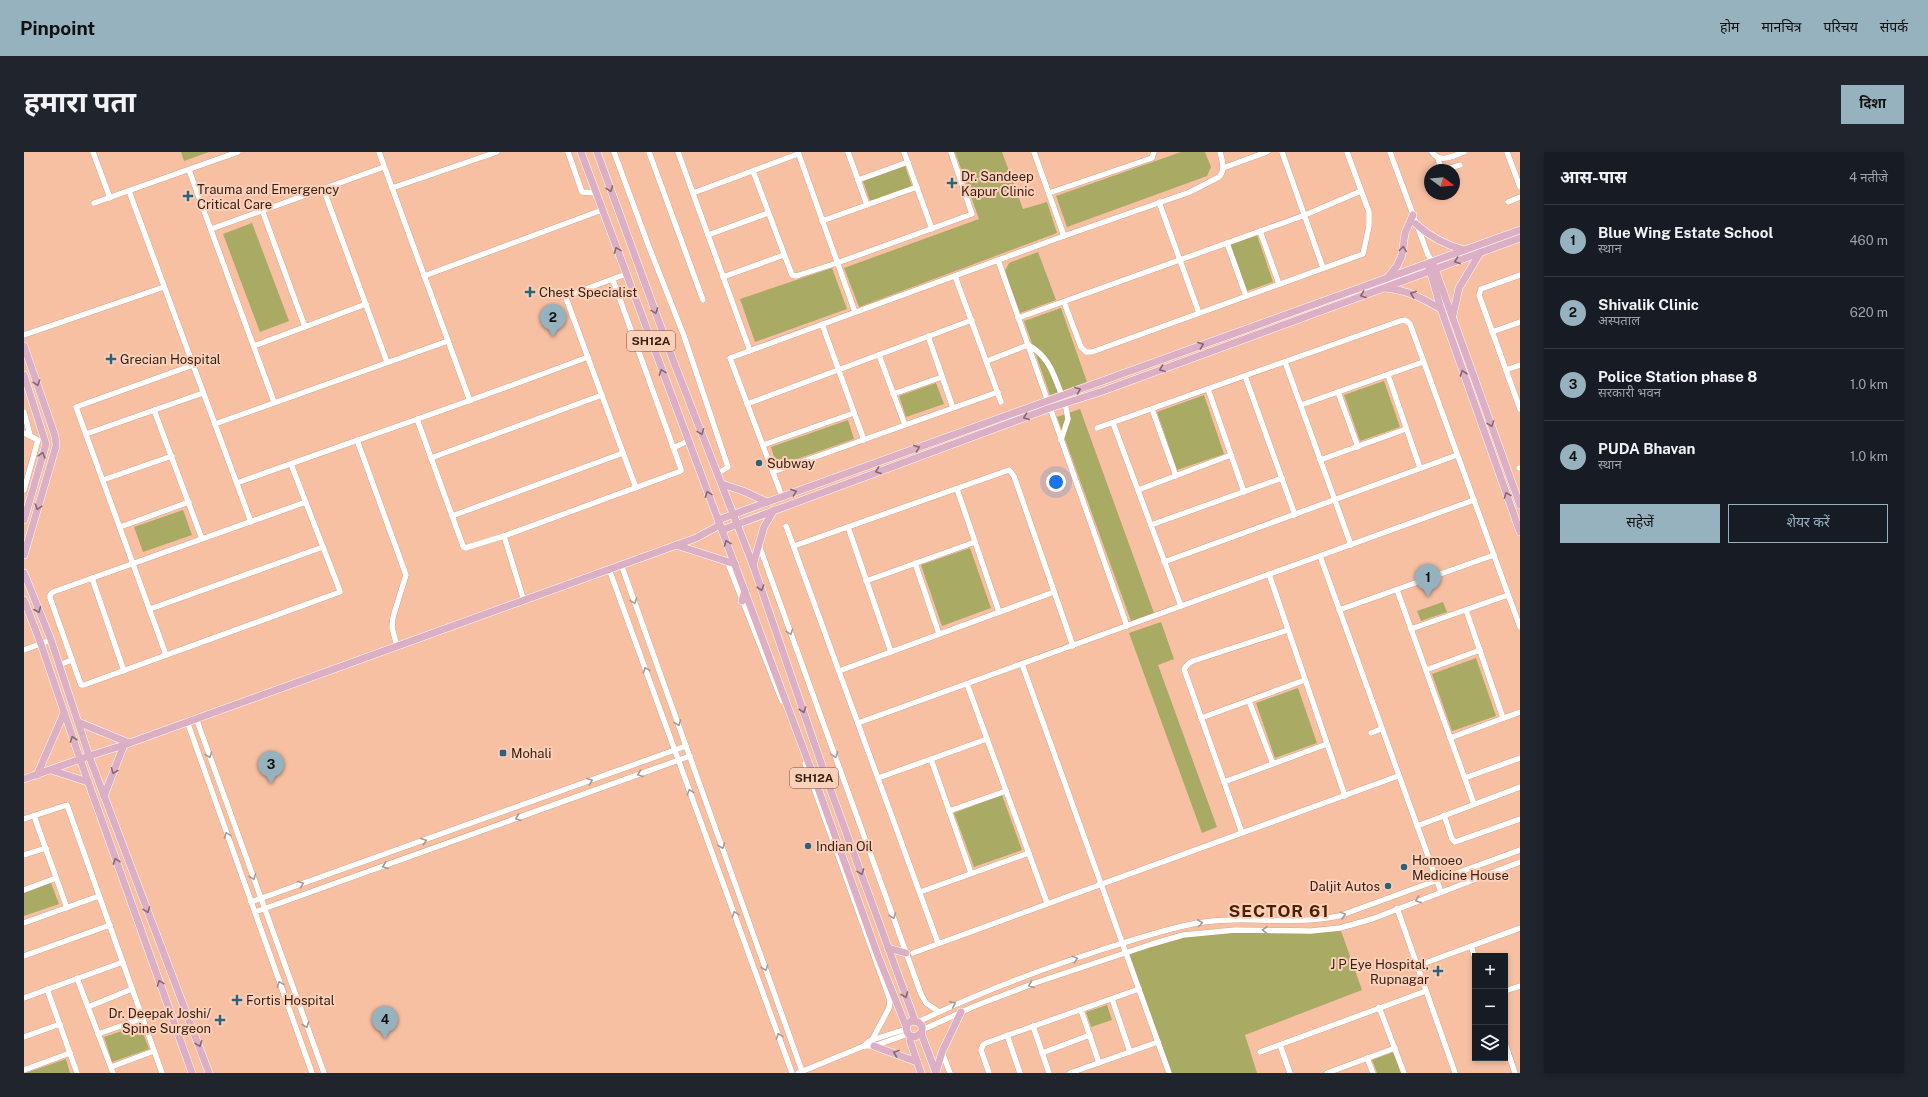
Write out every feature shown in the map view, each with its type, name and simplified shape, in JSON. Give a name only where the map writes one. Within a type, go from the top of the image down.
[{"type":"main road","name":"SH12A","points":[[581,152],[745,591],[876,957],[908,1031],[921,1073]]},
{"type":"main road","name":"SH12A","points":[[597,152],[673,360],[753,565],[888,948],[917,1021]]},
{"type":"main road","points":[[1385,279],[1400,260],[1405,233],[1413,215]]},
{"type":"main road","points":[[1416,224],[1426,233],[1442,242],[1464,250]]},
{"type":"main road","points":[[24,780],[696,538],[720,525],[734,514],[767,502],[1382,288],[1464,250],[1520,230]]},
{"type":"main road","points":[[1063,400],[1385,279],[1480,252],[1520,238]]},
{"type":"main road","points":[[1453,320],[1454,305],[1459,288],[1480,252]]},
{"type":"main road","points":[[1432,266],[1440,309],[1520,532]]},
{"type":"main road","points":[[1432,266],[1520,505]]},
{"type":"main road","points":[[1382,288],[1399,290],[1417,295],[1440,309]]},
{"type":"main road","points":[[24,346],[55,436],[56,446],[24,555]]},
{"type":"main road","points":[[24,375],[46,444],[24,520]]},
{"type":"main road","points":[[720,525],[737,525],[774,509],[1049,405]]},
{"type":"main road","points":[[722,484],[767,502]]},
{"type":"main road","points":[[753,565],[758,543],[764,527],[774,509]]},
{"type":"main road","points":[[676,545],[727,560],[735,564]]},
{"type":"main road","points":[[24,573],[59,665],[89,756],[210,1073]]},
{"type":"main road","points":[[742,601],[745,591]]},
{"type":"main road","points":[[24,600],[41,644],[88,782],[192,1073]]},
{"type":"main road","points":[[37,775],[64,713]]},
{"type":"main road","points":[[78,722],[126,744]]},
{"type":"main road","points":[[104,796],[126,744]]},
{"type":"main road","points":[[51,770],[88,782]]},
{"type":"main road","points":[[888,948],[910,953]]},
{"type":"main road","points":[[936,1073],[942,1052],[961,1012]]},
{"type":"main road","points":[[922,1032],[916,1037],[908,1031],[911,1021],[917,1021],[922,1032],[936,1073]]},
{"type":"main road","points":[[873,1043],[917,1062]]},
{"type":"street","points":[[93,152],[110,198]]},
{"type":"street","points":[[94,203],[238,152]]},
{"type":"street","points":[[379,152],[470,401]]},
{"type":"street","points":[[392,188],[496,152]]},
{"type":"street","points":[[568,152],[583,192],[596,193]]},
{"type":"street","points":[[614,152],[648,248],[686,341],[728,467],[717,474]]},
{"type":"street","points":[[649,152],[703,300]]},
{"type":"street","points":[[678,152],[750,351]]},
{"type":"street","points":[[848,152],[866,205]]},
{"type":"street","points":[[904,152],[932,229]]},
{"type":"street","points":[[753,171],[792,275],[796,276],[838,263],[973,214],[951,152]]},
{"type":"street","points":[[1034,152],[1064,236]]},
{"type":"street","points":[[1049,193],[1152,158],[1154,152]]},
{"type":"street","points":[[780,491],[730,358],[1064,236],[1190,192],[1222,174],[1223,168],[1220,152]]},
{"type":"street","points":[[1223,168],[1267,152]]},
{"type":"street","points":[[1282,152],[1323,268]]},
{"type":"street","points":[[1064,302],[1081,347],[1086,352],[1092,352],[1363,254],[1368,234],[1370,219],[1369,212],[1347,152]]},
{"type":"street","points":[[1390,152],[1432,266]]},
{"type":"street","points":[[1432,152],[1438,158],[1440,164]]},
{"type":"street","points":[[1438,158],[1442,159],[1464,152]]},
{"type":"street","points":[[1507,152],[1520,187]]},
{"type":"street","points":[[693,193],[798,153],[855,312]]},
{"type":"street","points":[[858,180],[908,162]]},
{"type":"street","points":[[210,229],[384,167]]},
{"type":"street","points":[[189,170],[274,402]]},
{"type":"street","points":[[822,221],[917,187]]},
{"type":"street","points":[[323,188],[387,362]]},
{"type":"street","points":[[129,191],[251,522]]},
{"type":"street","points":[[1018,318],[1305,215],[1361,191]]},
{"type":"street","points":[[1508,202],[1520,198]]},
{"type":"street","points":[[1159,202],[1199,313]]},
{"type":"street","points":[[262,210],[306,327]]},
{"type":"street","points":[[424,276],[602,210]]},
{"type":"street","points":[[708,235],[768,213]]},
{"type":"street","points":[[1260,231],[1279,284]]},
{"type":"street","points":[[1227,243],[1246,296]]},
{"type":"street","points":[[723,277],[784,255]]},
{"type":"street","points":[[998,260],[1127,626]]},
{"type":"street","points":[[626,274],[566,297],[636,488]]},
{"type":"street","points":[[1520,275],[1481,289],[1479,292],[1520,409]]},
{"type":"street","points":[[955,276],[1001,402]]},
{"type":"street","points":[[417,419],[465,548],[504,536],[681,470],[613,280]]},
{"type":"street","points":[[24,335],[164,287]]},
{"type":"street","points":[[254,346],[366,304]]},
{"type":"street","points":[[747,404],[972,320]]},
{"type":"street","points":[[1097,428],[1405,320],[1410,324],[1520,627]]},
{"type":"street","points":[[1492,332],[1520,322]]},
{"type":"street","points":[[822,324],[864,440]]},
{"type":"street","points":[[928,336],[953,408]]},
{"type":"street","points":[[215,424],[448,341]]},
{"type":"street","points":[[987,361],[1028,345],[1038,350],[1051,366],[1068,419],[1061,440]]},
{"type":"street","points":[[879,355],[905,425]]},
{"type":"street","points":[[237,483],[470,401],[588,357]]},
{"type":"street","points":[[1285,362],[1351,545]]},
{"type":"street","points":[[1301,405],[1423,362]]},
{"type":"street","points":[[166,655],[76,406],[193,365]]},
{"type":"street","points":[[1506,370],[1520,365]]},
{"type":"street","points":[[1388,375],[1420,468]]},
{"type":"street","points":[[1245,376],[1295,515]]},
{"type":"street","points":[[893,394],[942,377]]},
{"type":"street","points":[[1208,389],[1244,492]]},
{"type":"street","points":[[773,472],[998,392]]},
{"type":"street","points":[[1338,392],[1358,447]]},
{"type":"street","points":[[86,434],[203,393]]},
{"type":"street","points":[[431,458],[602,395]]},
{"type":"street","points":[[1152,409],[1176,476]]},
{"type":"street","points":[[154,410],[202,539]]},
{"type":"street","points":[[24,412],[30,435]]},
{"type":"street","points":[[762,445],[854,413]]},
{"type":"street","points":[[1114,423],[1181,606]]},
{"type":"street","points":[[1320,460],[1406,429]]},
{"type":"street","points":[[24,433],[38,438],[24,490]]},
{"type":"street","points":[[357,440],[406,575],[393,617],[392,628],[396,646]]},
{"type":"street","points":[[674,448],[688,441]]},
{"type":"street","points":[[452,516],[623,453]]},
{"type":"street","points":[[1164,562],[1457,455]]},
{"type":"street","points":[[103,480],[172,456]]},
{"type":"street","points":[[1138,490],[1231,456]]},
{"type":"street","points":[[291,464],[306,502],[340,591],[339,593],[124,671],[81,685],[50,598],[50,595],[53,592],[306,502]]},
{"type":"street","points":[[794,546],[1005,471],[1012,472],[1073,646]]},
{"type":"street","points":[[1151,525],[1282,478]]},
{"type":"street","points":[[957,489],[999,612]]},
{"type":"street","points":[[858,723],[1474,500]]},
{"type":"street","points":[[120,527],[188,502]]},
{"type":"street","points":[[786,526],[938,943]]},
{"type":"street","points":[[848,527],[891,652]]},
{"type":"street","points":[[504,536],[524,601]]},
{"type":"street","points":[[866,581],[976,542]]},
{"type":"street","points":[[758,543],[910,953],[924,999],[938,1011]]},
{"type":"street","points":[[150,609],[323,547]]},
{"type":"street","points":[[1339,610],[1494,555]]},
{"type":"street","points":[[1320,556],[1381,729],[1441,892]]},
{"type":"street","points":[[727,560],[786,711],[876,957],[890,1003],[873,1043]]},
{"type":"street","points":[[914,563],[939,634]]},
{"type":"street","points":[[621,564],[732,873],[800,1072],[864,1046],[908,1031]]},
{"type":"street","points":[[609,569],[792,1073]]},
{"type":"street","points":[[1269,574],[1345,796]]},
{"type":"street","points":[[92,578],[124,671]]},
{"type":"street","points":[[1397,590],[1474,804]]},
{"type":"street","points":[[839,671],[1054,592]]},
{"type":"street","points":[[1411,629],[1508,595]]},
{"type":"street","points":[[1466,610],[1503,718]]},
{"type":"street","points":[[1242,833],[1184,669],[1189,663],[1288,630]]},
{"type":"street","points":[[24,650],[50,640]]},
{"type":"street","points":[[1426,670],[1480,650]]},
{"type":"street","points":[[59,665],[72,660]]},
{"type":"street","points":[[1022,664],[1169,1073]]},
{"type":"street","points":[[1201,718],[1305,680]]},
{"type":"street","points":[[967,684],[1047,904]]},
{"type":"street","points":[[1249,701],[1273,764]]},
{"type":"street","points":[[1450,738],[1520,712]]},
{"type":"street","points":[[196,718],[324,1073]]},
{"type":"street","points":[[187,721],[312,1073]]},
{"type":"street","points":[[1371,733],[1381,729]]},
{"type":"street","points":[[878,778],[987,739]]},
{"type":"street","points":[[1224,782],[1327,744]]},
{"type":"street","points":[[251,902],[686,746]]},
{"type":"street","points":[[255,912],[690,756]]},
{"type":"street","points":[[1464,778],[1520,758]]},
{"type":"street","points":[[931,759],[971,874]]},
{"type":"street","points":[[910,953],[1398,776]]},
{"type":"street","points":[[1417,826],[1520,787]]},
{"type":"street","points":[[949,811],[1006,791]]},
{"type":"street","points":[[553,794],[557,804]]},
{"type":"street","points":[[24,819],[67,805],[162,1073]]},
{"type":"street","points":[[1444,815],[1452,839],[1455,842],[1520,819]]},
{"type":"street","points":[[34,816],[67,908]]},
{"type":"street","points":[[481,820],[485,830]]},
{"type":"street","points":[[24,855],[46,848]]},
{"type":"street","points":[[917,1021],[1004,984],[1123,943],[1198,923],[1247,920],[1316,920],[1339,916],[1520,850]]},
{"type":"street","points":[[920,892],[1028,853]]},
{"type":"street","points":[[922,1032],[961,1012],[1067,971],[1183,935],[1235,930],[1311,931],[1340,928],[1372,919],[1397,908],[1520,862]]},
{"type":"street","points":[[332,873],[336,883]]},
{"type":"street","points":[[722,879],[732,873]]},
{"type":"street","points":[[24,890],[56,878]]},
{"type":"street","points":[[24,923],[99,896]]},
{"type":"street","points":[[1397,908],[1455,1073]]},
{"type":"street","points":[[1290,920],[1290,930]]},
{"type":"street","points":[[24,956],[110,925]]},
{"type":"street","points":[[1417,966],[1520,928]]},
{"type":"street","points":[[1471,946],[1473,953]]},
{"type":"street","points":[[24,998],[123,962]]},
{"type":"street","points":[[77,978],[112,1070],[154,1051]]},
{"type":"street","points":[[1508,990],[1520,986]]},
{"type":"street","points":[[47,989],[77,1073]]},
{"type":"street","points":[[88,1007],[132,989]]},
{"type":"street","points":[[989,1073],[982,1047],[986,1042],[1139,989]]},
{"type":"street","points":[[1260,1052],[1426,991]]},
{"type":"street","points":[[1112,999],[1130,1052]]},
{"type":"street","points":[[1379,1007],[1404,1073]]},
{"type":"street","points":[[1080,1010],[1099,1063]]},
{"type":"street","points":[[98,1034],[143,1018]]},
{"type":"street","points":[[24,1037],[60,1024]]},
{"type":"street","points":[[1033,1026],[1049,1073]]},
{"type":"street","points":[[1007,1035],[1020,1073]]},
{"type":"street","points":[[1042,1053],[1090,1035]]},
{"type":"street","points":[[1070,1073],[1158,1042]]},
{"type":"street","points":[[1280,1045],[1290,1073]]},
{"type":"street","points":[[1328,1073],[1395,1048]]},
{"type":"street","points":[[1508,1051],[1516,1073]]},
{"type":"street","points":[[942,1052],[950,1073]]},
{"type":"street","points":[[24,1070],[70,1053]]},
{"type":"street","points":[[1367,1058],[1373,1073]]},
{"type":"shaded area","points":[[181,152],[209,152],[184,161]]},
{"type":"shaded area","points":[[955,152],[1002,152],[1023,209],[1047,202],[1057,233],[859,307],[844,268],[979,219]]},
{"type":"shaded area","points":[[1181,152],[1205,152],[1211,167],[1207,176],[1067,227],[1056,196]]},
{"type":"shaded area","points":[[905,166],[912,186],[870,201],[863,181]]},
{"type":"shaded area","points":[[252,223],[289,321],[260,332],[223,234]]},
{"type":"shaded area","points":[[1257,235],[1273,282],[1247,291],[1230,244]]},
{"type":"shaded area","points":[[1038,252],[1056,300],[1020,313],[1005,271],[1009,263]]},
{"type":"shaded area","points":[[832,268],[847,309],[755,342],[740,299]]},
{"type":"shaded area","points":[[1061,308],[1087,382],[1050,395],[1024,321]]},
{"type":"shaded area","points":[[1384,381],[1400,427],[1360,441],[1344,395]]},
{"type":"shaded area","points":[[936,383],[944,404],[906,417],[899,396]]},
{"type":"shaded area","points":[[1204,395],[1224,454],[1177,470],[1157,412]]},
{"type":"shaded area","points":[[1080,409],[1154,613],[1131,621],[1057,417]]},
{"type":"shaded area","points":[[848,420],[854,439],[777,466],[771,447]]},
{"type":"shaded area","points":[[183,510],[192,535],[143,552],[134,527]]},
{"type":"shaded area","points":[[970,548],[991,608],[942,626],[921,565]]},
{"type":"shaded area","points":[[1443,602],[1447,612],[1421,621],[1417,611]]},
{"type":"shaded area","points":[[1161,622],[1174,659],[1158,665],[1217,827],[1202,833],[1129,633]]},
{"type":"shaded area","points":[[1476,658],[1496,716],[1452,731],[1432,674]]},
{"type":"shaded area","points":[[1298,688],[1317,743],[1275,758],[1256,703]]},
{"type":"shaded area","points":[[1002,795],[1022,850],[974,867],[954,813]]},
{"type":"shaded area","points":[[51,883],[59,904],[24,916],[24,893]]},
{"type":"shaded area","points":[[1340,928],[1362,990],[1245,1035],[1257,1073],[1169,1073],[1126,952],[1183,935],[1235,930]]},
{"type":"shaded area","points":[[1107,1005],[1112,1020],[1091,1027],[1086,1012]]},
{"type":"shaded area","points":[[140,1025],[149,1049],[112,1062],[104,1037]]},
{"type":"shaded area","points":[[1394,1052],[1402,1073],[1377,1073],[1372,1060]]},
{"type":"shaded area","points":[[66,1059],[70,1073],[26,1073]]},
{"type":"place","name":"Dr. Sandeep Kapur Clinic","points":[[952,183]]},
{"type":"place","name":"Trauma and Emergency Critical Care","points":[[188,196]]},
{"type":"place","name":"Chest Specialist","points":[[530,292]]},
{"type":"place","name":"Shivalik Clinic","points":[[553,337]]},
{"type":"place","name":"Grecian Hospital","points":[[111,359]]},
{"type":"place","name":"Subway","points":[[759,463]]},
{"type":"place","name":"Blue Wing Estate School","points":[[1428,597]]},
{"type":"place","name":"Mohali","points":[[503,753]]},
{"type":"place","name":"Police Station phase 8","points":[[271,784]]},
{"type":"place","name":"Indian Oil","points":[[808,846]]},
{"type":"place","name":"Homoeo Medicine House","points":[[1404,867]]},
{"type":"place","name":"Daljit Autos","points":[[1388,886]]},
{"type":"place","name":"J P Eye Hospital, Rupnagar","points":[[1438,971]]},
{"type":"place","name":"Fortis Hospital","points":[[237,1000]]},
{"type":"place","name":"Dr. Deepak Joshi/ Spine Surgeon","points":[[220,1020]]},
{"type":"place","name":"PUDA Bhavan","points":[[385,1039]]},
{"type":"district","name":"SECTOR 61","points":[[1279,911]]}]
